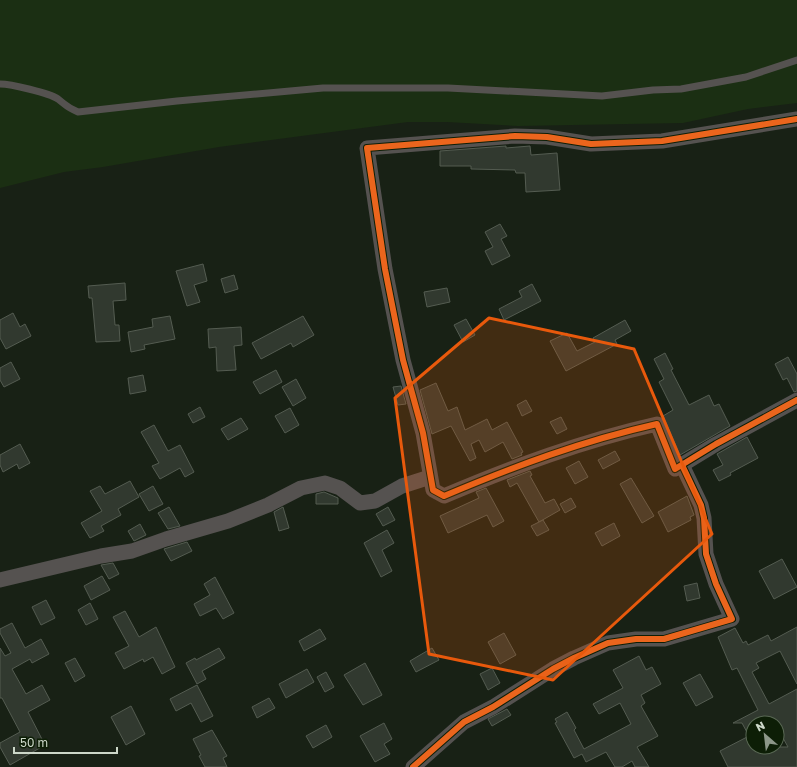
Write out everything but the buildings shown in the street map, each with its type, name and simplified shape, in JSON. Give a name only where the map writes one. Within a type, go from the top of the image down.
[{"type":"street","points":[[797,118],[662,142],[590,144],[547,137],[515,136],[367,148],[385,269],[403,360],[423,433],[433,490],[444,496],[549,454],[605,436],[657,424],[675,469],[797,400]]},
{"type":"street","points":[[413,767],[464,722],[493,707],[553,669],[574,658],[608,643],[636,639],[664,639],[732,619],[716,584],[706,554],[704,518],[701,505],[682,465]]},
{"type":"street","points":[[0,580],[101,556],[132,551],[228,521],[268,505],[301,488],[325,483],[340,488],[360,503],[375,501],[402,486],[430,477]]},
{"type":"lane","points":[[0,84],[10,84],[57,98],[66,107],[78,112],[86,112],[177,100],[324,88],[448,88],[602,96],[653,90],[681,90],[746,77],[797,60]]},
{"type":"highlighted area","points":[[489,318],[634,349],[712,534],[553,680],[429,654],[395,398]]},
{"type":"shaded area","points":[[0,0],[797,0],[797,103],[748,109],[683,123],[518,126],[447,122],[408,122],[219,147],[103,167],[64,172],[0,188]]},
{"type":"cycle path","points":[[797,119],[662,141],[591,144],[547,137],[515,136],[367,148],[385,269],[403,360],[423,433],[433,490],[444,496],[497,474],[575,446],[657,424],[675,469],[716,444],[797,400]]},
{"type":"cycle path","points":[[413,767],[464,722],[493,707],[553,669],[574,658],[608,643],[636,639],[664,639],[732,619],[716,584],[706,554],[704,518],[701,505],[682,465]]}]
